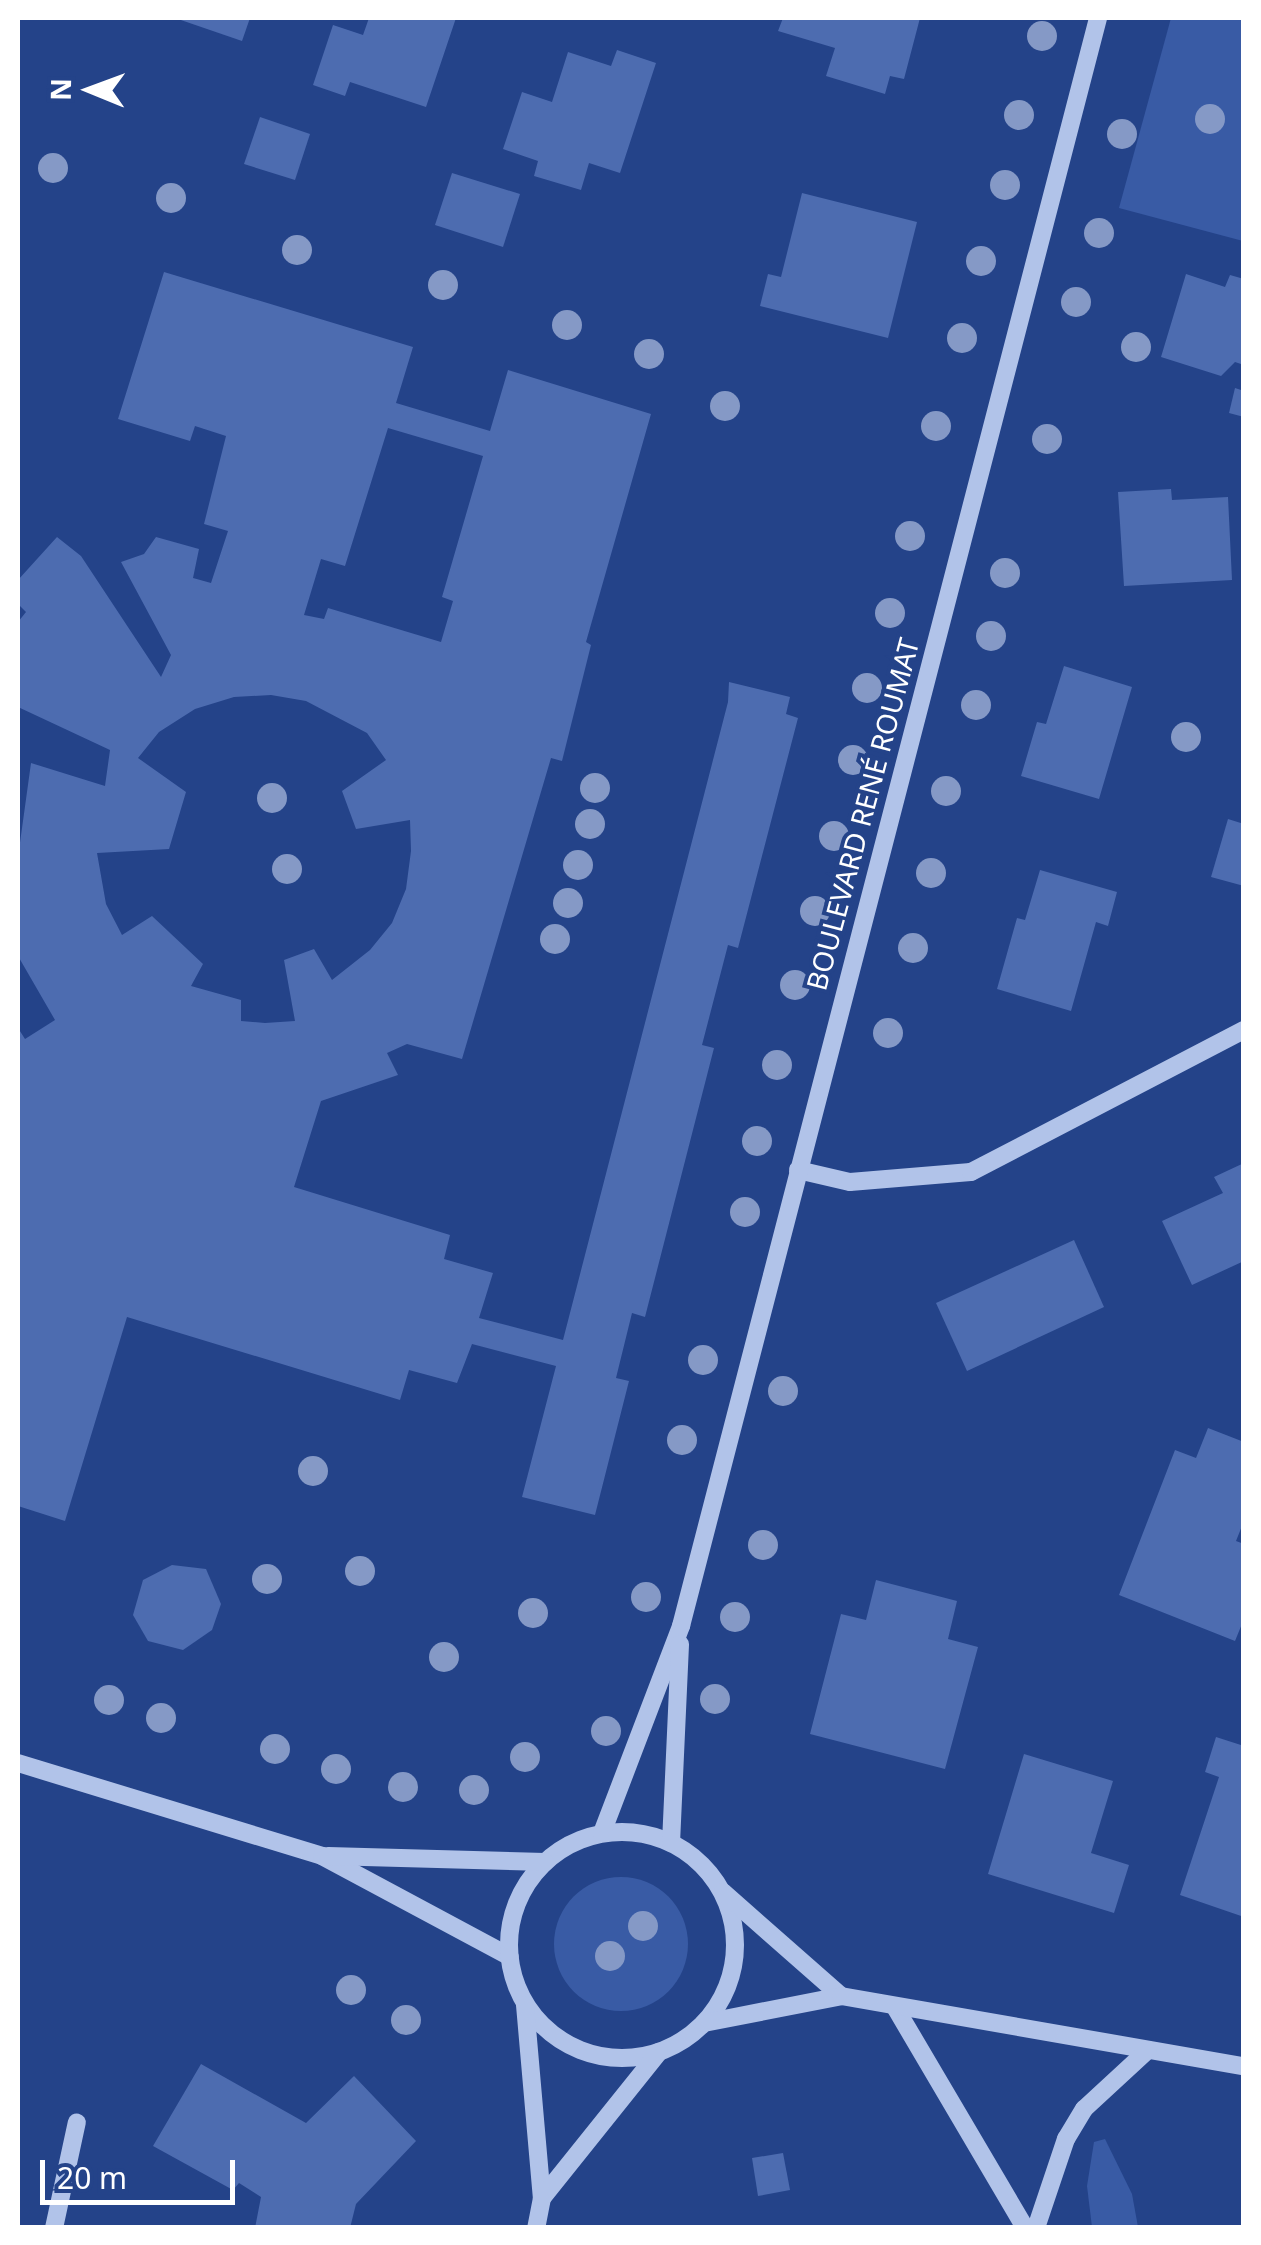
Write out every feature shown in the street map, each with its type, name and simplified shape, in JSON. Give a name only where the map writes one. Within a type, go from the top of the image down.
[{"type":"street","name":"BOULEVARD RENÉ ROUMAT","points":[[602,1833],[681,1626],[1098,18]]},
{"type":"street","points":[[798,1170],[850,1182],[971,1172],[1244,1030]]},
{"type":"street","name":"BOULEVARD RENÉ ROUMAT","points":[[672,1843],[681,1626]]},
{"type":"street","points":[[18,1762],[322,1856],[510,1957]]},
{"type":"street","points":[[536,2228],[542,2198],[526,2004],[510,1957],[510,1930],[516,1905],[545,1862],[568,1846],[602,1833],[637,1833],[672,1843],[700,1863],[722,1891],[841,1996]]},
{"type":"street","points":[[322,1856],[545,1862]]},
{"type":"street","points":[[526,2004],[544,2028],[570,2046],[599,2057],[630,2059],[684,2041],[704,2024],[725,1994],[735,1960],[734,1924],[722,1891]]},
{"type":"street","points":[[704,2024],[841,1996],[1244,2066]]},
{"type":"street","points":[[895,2007],[1025,2228]]},
{"type":"street","points":[[1036,2228],[1066,2139],[1084,2109],[1148,2050]]},
{"type":"street","points":[[542,2198],[659,2052]]},
{"type":"street","points":[[54,2228],[77,2122]]},
{"type":"shaded area","points":[[1171,18],[1243,18],[1243,241],[1119,208]]},
{"type":"shaded area","points":[[621,1877],[646,1882],[668,1897],[683,1919],[688,1944],[683,1969],[668,1991],[646,2006],[621,2011],[596,2006],[574,1991],[559,1969],[554,1944],[559,1919],[574,1897],[596,1882]]},
{"type":"shaded area","points":[[1105,2139],[1132,2194],[1138,2227],[1092,2227],[1087,2186],[1094,2142]]},
{"type":"building","points":[[175,18],[250,18],[242,41]]},
{"type":"building","points":[[369,18],[456,18],[426,107],[350,82],[345,96],[313,85],[333,25],[363,35]]},
{"type":"building","points":[[783,18],[920,18],[904,79],[890,76],[885,94],[826,76],[835,48],[778,31]]},
{"type":"building","points":[[617,50],[656,63],[620,173],[589,163],[581,190],[534,176],[538,161],[503,149],[522,92],[552,102],[568,52],[611,66]]},
{"type":"building","points":[[260,117],[310,134],[295,180],[244,164]]},
{"type":"building","points":[[452,173],[520,194],[503,247],[435,225]]},
{"type":"building","points":[[802,193],[917,222],[888,338],[760,306],[768,274],[781,277]]},
{"type":"building","points":[[164,272],[413,347],[396,403],[490,431],[508,370],[651,414],[586,642],[591,645],[562,761],[551,758],[462,1059],[407,1044],[387,1053],[398,1075],[321,1101],[294,1187],[450,1235],[444,1259],[493,1273],[479,1318],[563,1340],[728,702],[729,682],[790,697],[786,714],[798,718],[738,948],[728,945],[702,1045],[714,1048],[645,1317],[632,1313],[616,1378],[629,1381],[595,1515],[522,1497],[556,1366],[472,1344],[457,1383],[409,1370],[400,1400],[127,1317],[65,1521],[18,1506],[18,1028],[25,1039],[55,1020],[18,956],[18,857],[31,763],[105,786],[110,750],[18,707],[18,622],[26,612],[18,604],[18,580],[57,537],[81,556],[161,677],[171,655],[121,562],[144,554],[156,537],[199,549],[193,578],[211,583],[228,531],[204,524],[226,436],[195,426],[190,441],[118,419]],"holes":[[[388,428],[483,456],[442,597],[453,601],[441,642],[328,608],[324,619],[304,615],[321,559],[345,566]],[[271,695],[306,701],[367,733],[386,760],[342,791],[356,829],[410,820],[411,851],[406,889],[392,923],[370,950],[332,980],[314,949],[284,960],[295,1021],[265,1023],[241,1021],[241,1000],[191,986],[203,964],[152,916],[122,935],[106,904],[97,853],[169,849],[186,792],[138,758],[159,732],[195,709],[234,697]]]},
{"type":"building","points":[[1186,274],[1225,287],[1230,275],[1244,279],[1244,365],[1235,362],[1221,376],[1161,357]]},
{"type":"building","points":[[1235,388],[1244,391],[1244,417],[1229,413]]},
{"type":"building","points":[[1171,489],[1172,500],[1228,497],[1232,580],[1124,586],[1118,492]]},
{"type":"building","points":[[1064,666],[1132,687],[1099,799],[1021,776],[1037,722],[1046,724]]},
{"type":"building","points":[[1228,819],[1244,824],[1244,886],[1211,877]]},
{"type":"building","points":[[1040,870],[1117,892],[1108,926],[1096,922],[1071,1011],[997,989],[1017,918],[1025,920]]},
{"type":"building","points":[[1244,1163],[1244,1261],[1192,1285],[1162,1221],[1223,1193],[1214,1177]]},
{"type":"building","points":[[1074,1240],[1104,1307],[967,1371],[936,1303]]},
{"type":"building","points":[[1208,1428],[1244,1442],[1244,1521],[1236,1541],[1244,1544],[1244,1619],[1235,1641],[1119,1595],[1175,1450],[1196,1458]]},
{"type":"building","points":[[172,1565],[206,1569],[221,1604],[212,1630],[183,1650],[148,1641],[133,1615],[143,1580]]},
{"type":"building","points":[[876,1580],[957,1601],[948,1639],[978,1647],[945,1769],[810,1734],[841,1614],[866,1620]]},
{"type":"building","points":[[1216,1737],[1244,1746],[1244,1917],[1180,1895],[1219,1777],[1205,1772]]},
{"type":"building","points":[[1024,1754],[1113,1781],[1091,1853],[1129,1865],[1114,1913],[988,1874]]},
{"type":"building","points":[[201,2064],[306,2123],[354,2076],[416,2141],[356,2204],[350,2228],[255,2228],[261,2197],[239,2183],[233,2190],[153,2146]]},
{"type":"building","points":[[783,2153],[790,2190],[758,2196],[752,2158]]}]
